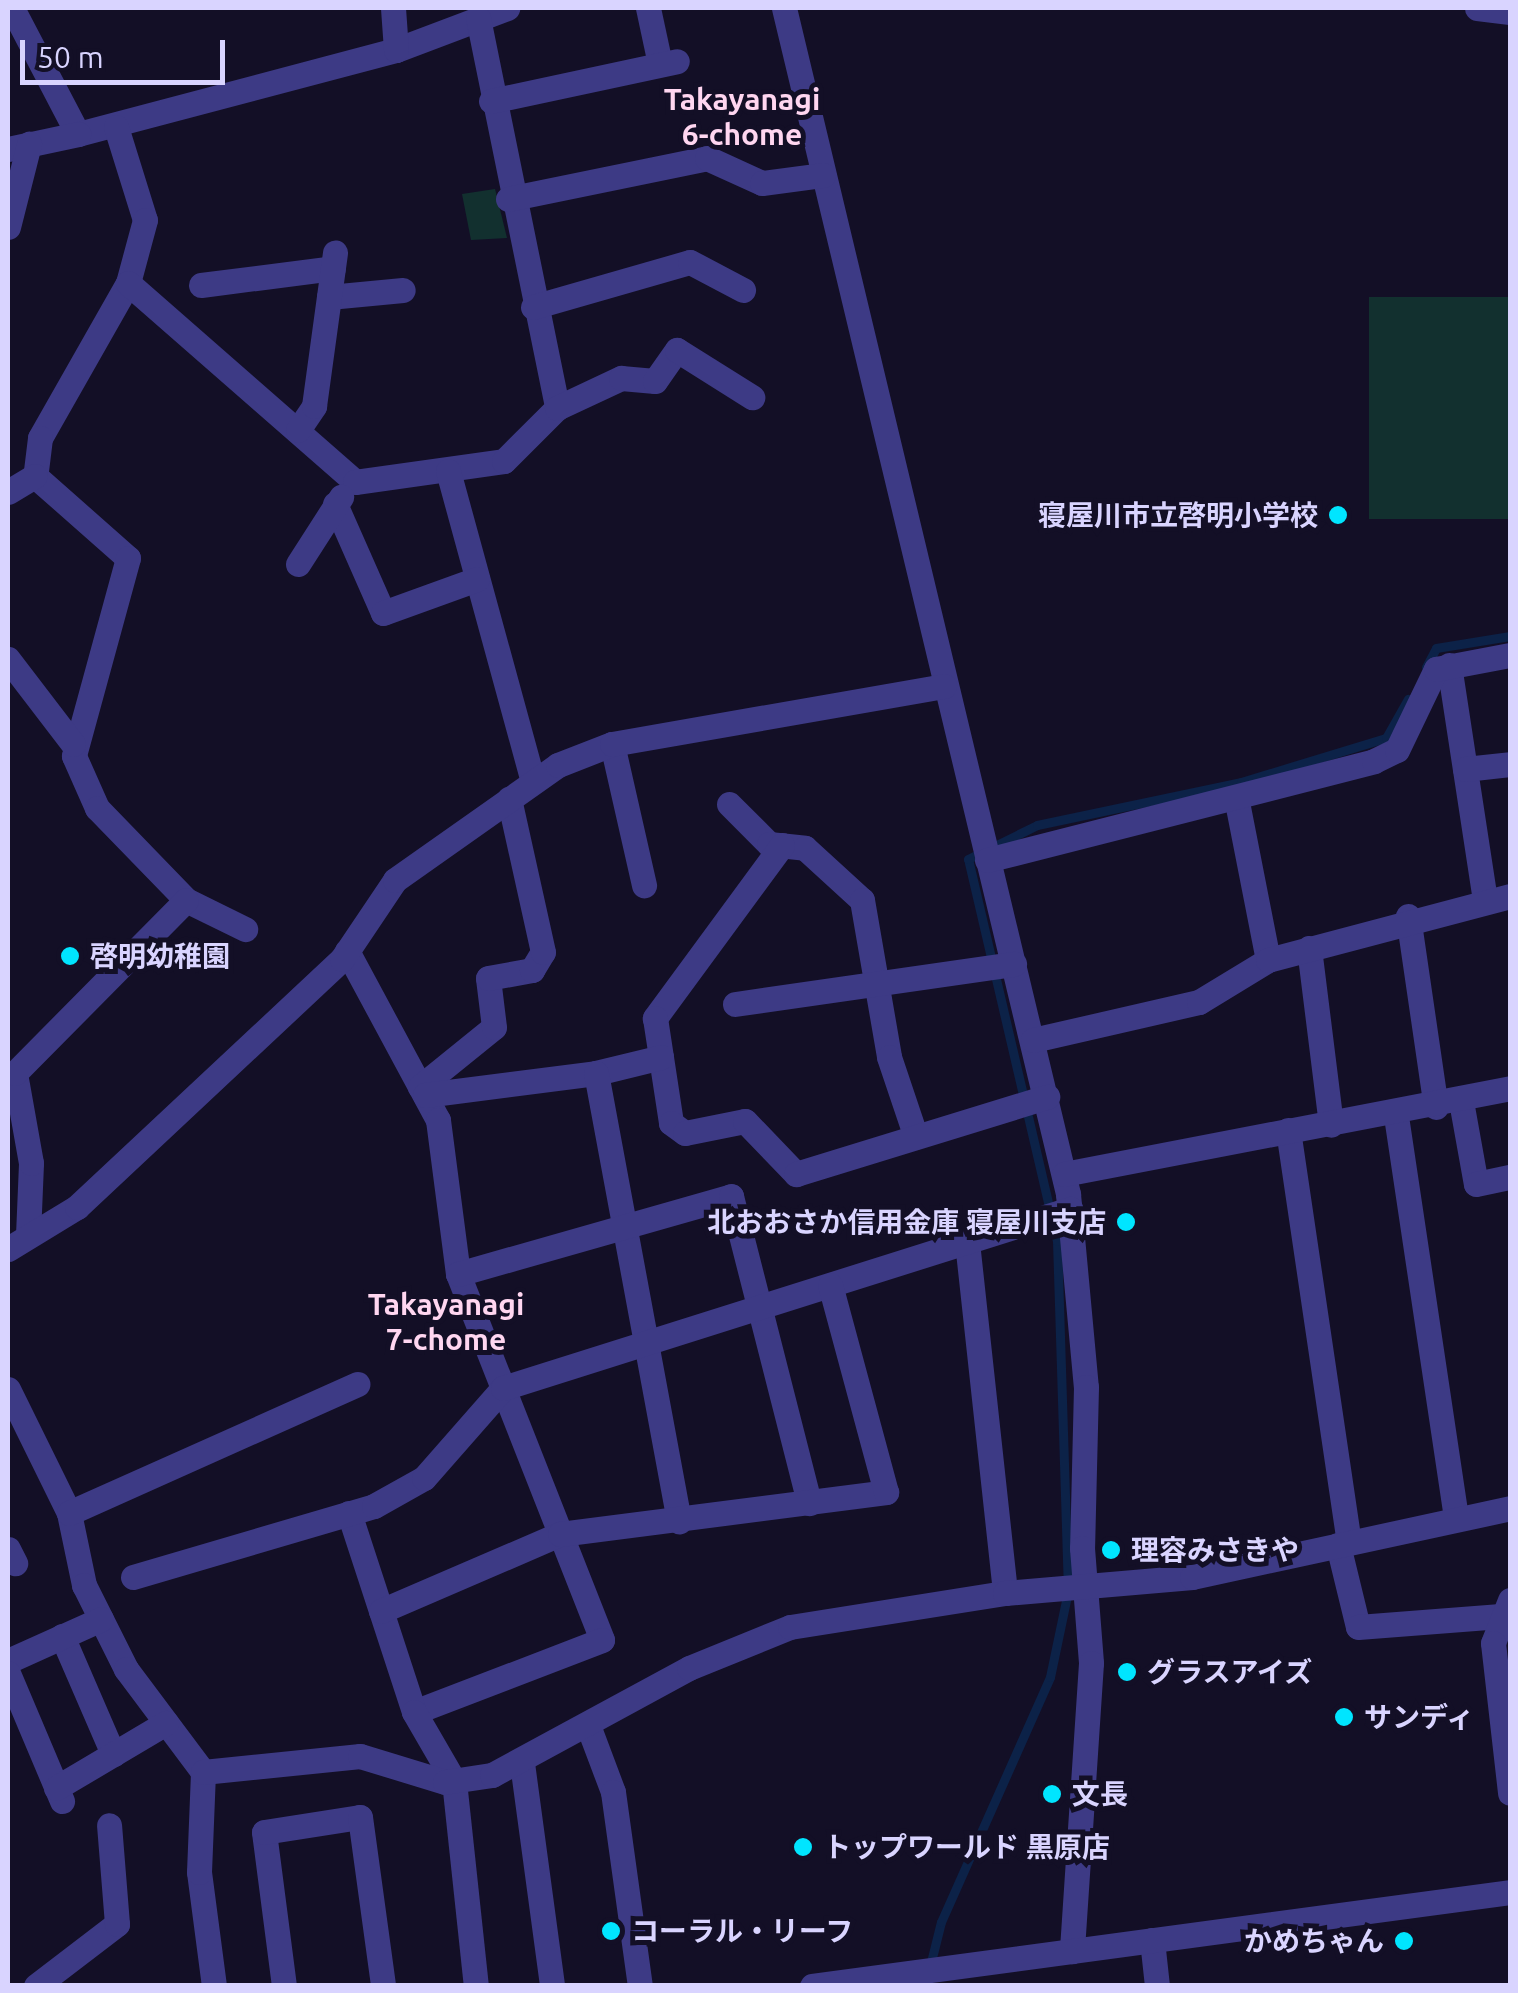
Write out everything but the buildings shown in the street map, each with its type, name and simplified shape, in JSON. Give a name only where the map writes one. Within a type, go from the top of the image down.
[{"type":"street","points":[[12,8],[78,134]]},
{"type":"street","points":[[393,8],[396,50]]},
{"type":"street","points":[[8,227],[18,146],[116,127],[396,50],[507,8]]},
{"type":"street","points":[[492,100],[669,62],[648,8]]},
{"type":"street","points":[[784,8],[985,851],[999,966],[1033,1040],[1031,1102],[1064,1174],[1057,1213],[1086,1386],[1073,1588],[1092,1663],[1072,1951]]},
{"type":"street","points":[[1477,8],[1510,12]]},
{"type":"street","points":[[478,18],[508,199],[557,408]]},
{"type":"street","points":[[35,476],[40,438],[128,282],[145,220],[116,127]]},
{"type":"street","points":[[508,199],[707,158],[762,183],[823,175]]},
{"type":"street","points":[[201,286],[334,260],[314,406],[298,430]]},
{"type":"street","points":[[533,307],[690,262],[743,290]]},
{"type":"street","points":[[128,282],[355,482]]},
{"type":"street","points":[[329,297],[403,290]]},
{"type":"street","points":[[298,564],[335,504],[355,482],[504,462],[557,408],[621,378],[655,381],[676,350],[752,397]]},
{"type":"street","points":[[448,471],[534,782]]},
{"type":"street","points":[[8,492],[35,476]]},
{"type":"street","points":[[35,476],[128,558],[72,744]]},
{"type":"street","points":[[335,504],[383,613],[478,579]]},
{"type":"street","points":[[985,851],[1238,802],[1397,750],[1436,669],[1510,656]]},
{"type":"street","points":[[8,659],[72,744],[97,808],[186,900],[245,929]]},
{"type":"street","points":[[1033,1040],[1199,1002],[1268,960],[1408,916],[1503,901],[1465,770],[1449,665]]},
{"type":"street","points":[[18,1242],[77,1207],[347,951],[394,880],[534,782],[612,744],[944,686]]},
{"type":"street","points":[[612,744],[644,885]]},
{"type":"street","points":[[1465,770],[1510,764]]},
{"type":"street","points":[[423,1091],[494,1028],[488,978],[532,970],[543,952],[509,799]]},
{"type":"street","points":[[1238,802],[1268,960]]},
{"type":"street","points":[[728,804],[768,844],[805,848],[862,900],[877,989],[916,1138]]},
{"type":"street","points":[[782,845],[655,1018],[671,1123],[684,1133],[745,1122],[796,1174],[1031,1102]]},
{"type":"street","points":[[18,1242],[31,1163],[14,1099],[16,1073],[186,900]]},
{"type":"street","points":[[1408,916],[1449,1104],[1476,1184],[1510,1177]]},
{"type":"street","points":[[1308,948],[1331,1124]]},
{"type":"street","points":[[347,951],[423,1091],[446,1154],[458,1274],[602,1640],[414,1712]]},
{"type":"street","points":[[734,1004],[877,989],[999,966]]},
{"type":"street","points":[[423,1091],[596,1073],[661,1057]]},
{"type":"street","points":[[596,1073],[679,1521]]},
{"type":"street","points":[[1064,1174],[1288,1130],[1396,1116],[1510,1088]]},
{"type":"street","points":[[1396,1116],[1456,1519]]},
{"type":"street","points":[[1288,1130],[1358,1627],[1506,1608],[1504,1679],[1510,1784]]},
{"type":"street","points":[[458,1274],[731,1196],[764,1306],[809,1503]]},
{"type":"street","points":[[133,1578],[349,1513],[424,1478],[503,1388],[1057,1213]]},
{"type":"street","points":[[967,1242],[1005,1593]]},
{"type":"street","points":[[381,1611],[560,1534],[886,1492],[830,1285]]},
{"type":"street","points":[[69,1513],[357,1384]]},
{"type":"street","points":[[8,1389],[69,1513],[101,1619],[166,1723],[203,1772],[199,1872],[214,1986]]},
{"type":"street","points":[[203,1772],[360,1756],[454,1781],[522,1763],[688,1668],[790,1628],[1005,1593],[1192,1577],[1510,1508]]},
{"type":"street","points":[[349,1513],[414,1712],[454,1781],[476,1986]]},
{"type":"street","points":[[8,1661],[101,1619]]},
{"type":"street","points":[[62,1636],[113,1754]]},
{"type":"street","points":[[8,1673],[59,1794],[113,1754],[166,1723]]},
{"type":"street","points":[[589,1728],[613,1792],[640,1986]]},
{"type":"street","points":[[522,1763],[552,1986]]},
{"type":"street","points":[[284,1986],[264,1832],[360,1817],[383,1986]]},
{"type":"street","points":[[36,1986],[117,1924],[109,1824]]},
{"type":"street","points":[[812,1986],[1510,1892]]},
{"type":"street","points":[[1152,1940],[1157,1986]]},
{"type":"green space","points":[[495,189],[507,238],[471,240],[462,194]]},
{"type":"green space","points":[[1369,297],[1510,297],[1510,519],[1369,519]]},
{"type":"waterway","points":[[1426,667],[1436,648],[1510,636]]},
{"type":"waterway","points":[[925,1986],[941,1922],[1050,1677],[1068,1591],[1057,1241],[968,859],[1037,825],[1241,782],[1386,738],[1408,699]]},
{"type":"place","name":"寝屋川市立啓明小学校","points":[[1338,515]]},
{"type":"place","name":"啓明幼稚園","points":[[70,956]]},
{"type":"place","name":"北おおさか信用金庫 寝屋川支店","points":[[1126,1222]]},
{"type":"place","name":"理容みさきや","points":[[1111,1550]]},
{"type":"place","name":"グラスアイズ","points":[[1127,1672]]},
{"type":"place","name":"サンディ","points":[[1344,1717]]},
{"type":"place","name":"文長","points":[[1052,1794]]},
{"type":"place","name":"トップワールド 黒原店","points":[[803,1847]]},
{"type":"place","name":"コーラル・リーフ","points":[[611,1931]]},
{"type":"place","name":"かめちゃん","points":[[1404,1941]]},
{"type":"district","name":"Takayanagi 6-chome","points":[[742,116]]},
{"type":"district","name":"Takayanagi 7-chome","points":[[446,1321]]}]
